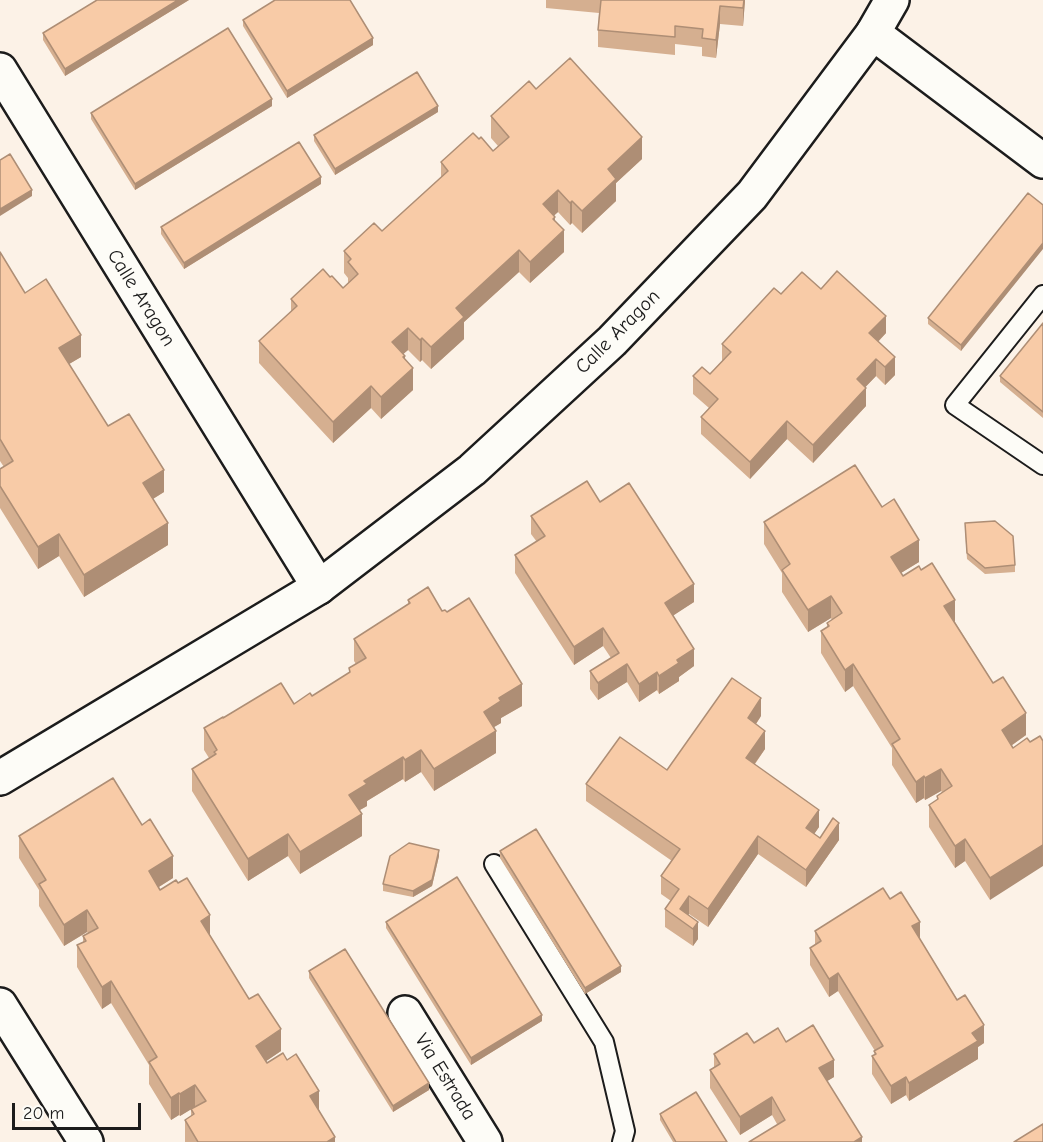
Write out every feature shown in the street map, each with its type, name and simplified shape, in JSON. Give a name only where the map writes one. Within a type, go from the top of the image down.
[{"type":"street","name":"Calle Aragon","points":[[0,778],[319,587],[472,470],[612,341],[752,195],[873,33],[892,0]]},
{"type":"street","points":[[873,33],[1043,161]]},
{"type":"street","name":"Calle Aragon","points":[[0,70],[319,587]]},
{"type":"street","points":[[0,1005],[86,1142]]},
{"type":"street","name":"Via Estrada","points":[[405,1013],[485,1142]]},
{"type":"lane","points":[[1043,295],[955,405],[1043,465]]},
{"type":"lane","points":[[494,864],[604,1042],[625,1131],[622,1142]]},
{"type":"building","points":[[97,0],[178,0],[65,69],[43,33]]},
{"type":"building","points":[[275,0],[350,0],[373,38],[287,91],[243,20]]},
{"type":"building","points":[[601,0],[744,0],[743,8],[720,6],[716,40],[702,38],[703,29],[675,26],[675,37],[598,30]]},
{"type":"building","points":[[228,28],[272,99],[135,184],[91,113]]},
{"type":"building","points":[[570,58],[642,137],[608,169],[616,179],[582,211],[572,201],[570,203],[558,190],[543,204],[564,230],[530,262],[519,250],[456,308],[464,317],[431,347],[408,328],[392,342],[413,368],[381,397],[371,386],[333,422],[259,341],[297,306],[291,299],[323,269],[343,288],[358,274],[348,262],[351,259],[344,251],[374,223],[382,231],[448,171],[441,162],[473,133],[479,139],[481,137],[493,151],[509,137],[491,116],[529,81],[536,89]]},
{"type":"building","points":[[417,72],[438,106],[335,169],[314,135]]},
{"type":"building","points":[[299,142],[321,177],[184,263],[161,227]]},
{"type":"building","points":[[10,154],[32,190],[0,209],[0,160]]},
{"type":"building","points":[[1028,193],[1043,205],[1043,243],[961,345],[928,318]]},
{"type":"building","points":[[0,252],[25,293],[46,279],[81,335],[59,348],[108,426],[129,414],[164,470],[143,483],[168,523],[84,575],[59,534],[38,547],[0,486],[0,469],[13,461],[0,439]]},
{"type":"building","points":[[837,271],[886,316],[869,333],[895,357],[885,367],[876,359],[857,379],[866,388],[813,445],[787,421],[750,462],[701,417],[718,399],[693,376],[702,367],[710,374],[731,352],[722,344],[774,288],[781,294],[802,272],[821,289]]},
{"type":"building","points":[[1043,323],[1043,412],[1000,376]]},
{"type":"building","points":[[855,465],[882,507],[894,499],[919,540],[891,557],[903,576],[919,566],[921,570],[932,563],[955,600],[944,606],[993,683],[1003,677],[1026,713],[1002,730],[1013,748],[1027,738],[1030,742],[1040,736],[1043,741],[1043,845],[990,878],[965,839],[955,846],[929,805],[938,799],[937,796],[952,786],[941,769],[916,782],[892,744],[900,739],[853,664],[845,670],[821,631],[829,626],[827,623],[842,613],[831,596],[808,610],[782,570],[790,564],[764,522]]},
{"type":"building","points":[[587,481],[600,502],[629,483],[694,584],[665,603],[694,649],[677,660],[679,663],[659,676],[657,672],[639,684],[627,664],[598,683],[590,671],[619,653],[603,628],[574,647],[515,555],[545,536],[531,516]]},
{"type":"building","points":[[995,521],[1013,536],[1015,565],[985,568],[967,553],[965,523]]},
{"type":"building","points":[[428,587],[442,611],[447,612],[469,598],[522,684],[499,698],[501,701],[484,712],[496,731],[434,769],[421,750],[405,760],[403,757],[364,781],[367,784],[349,795],[362,814],[300,852],[288,834],[248,859],[192,769],[216,754],[214,752],[217,750],[204,728],[281,683],[294,704],[310,693],[312,696],[350,672],[349,668],[366,658],[354,639],[410,603],[408,600]]},
{"type":"building","points":[[732,678],[761,698],[748,718],[765,731],[746,758],[819,810],[806,828],[820,838],[833,818],[839,823],[806,870],[758,836],[708,909],[689,896],[680,909],[698,922],[693,929],[665,909],[679,889],[661,876],[680,849],[586,784],[620,737],[667,770]]},
{"type":"building","points":[[113,778],[142,825],[150,819],[173,856],[149,871],[160,890],[176,880],[178,883],[187,878],[210,915],[201,921],[249,999],[258,994],[281,1029],[256,1046],[267,1063],[283,1053],[287,1060],[296,1054],[319,1091],[310,1096],[335,1137],[327,1142],[198,1142],[185,1120],[194,1114],[191,1109],[206,1101],[195,1085],[171,1098],[149,1062],[157,1057],[111,981],[102,987],[77,945],[86,941],[83,936],[98,928],[87,910],[64,925],[39,884],[46,880],[19,836]]},
{"type":"building","points":[[536,829],[621,966],[585,988],[500,851]]},
{"type":"building","points":[[409,843],[439,850],[432,880],[413,891],[383,884],[390,856]]},
{"type":"building","points":[[457,877],[542,1015],[471,1058],[386,922]]},
{"type":"building","points":[[883,888],[890,899],[901,892],[920,922],[912,926],[957,1000],[965,995],[984,1025],[972,1033],[978,1041],[909,1083],[906,1077],[891,1086],[872,1056],[876,1054],[874,1051],[883,1046],[838,973],[829,979],[810,948],[821,941],[815,931]]},
{"type":"building","points":[[345,949],[429,1083],[393,1106],[309,971]]},
{"type":"building","points":[[813,1025],[834,1060],[819,1068],[862,1137],[854,1142],[749,1142],[785,1120],[772,1097],[740,1117],[710,1070],[720,1064],[714,1054],[747,1033],[754,1043],[778,1028],[786,1042]]},
{"type":"building","points":[[696,1092],[727,1142],[676,1142],[660,1114]]},
{"type":"building","points":[[1043,1124],[1043,1142],[1014,1142]]}]
